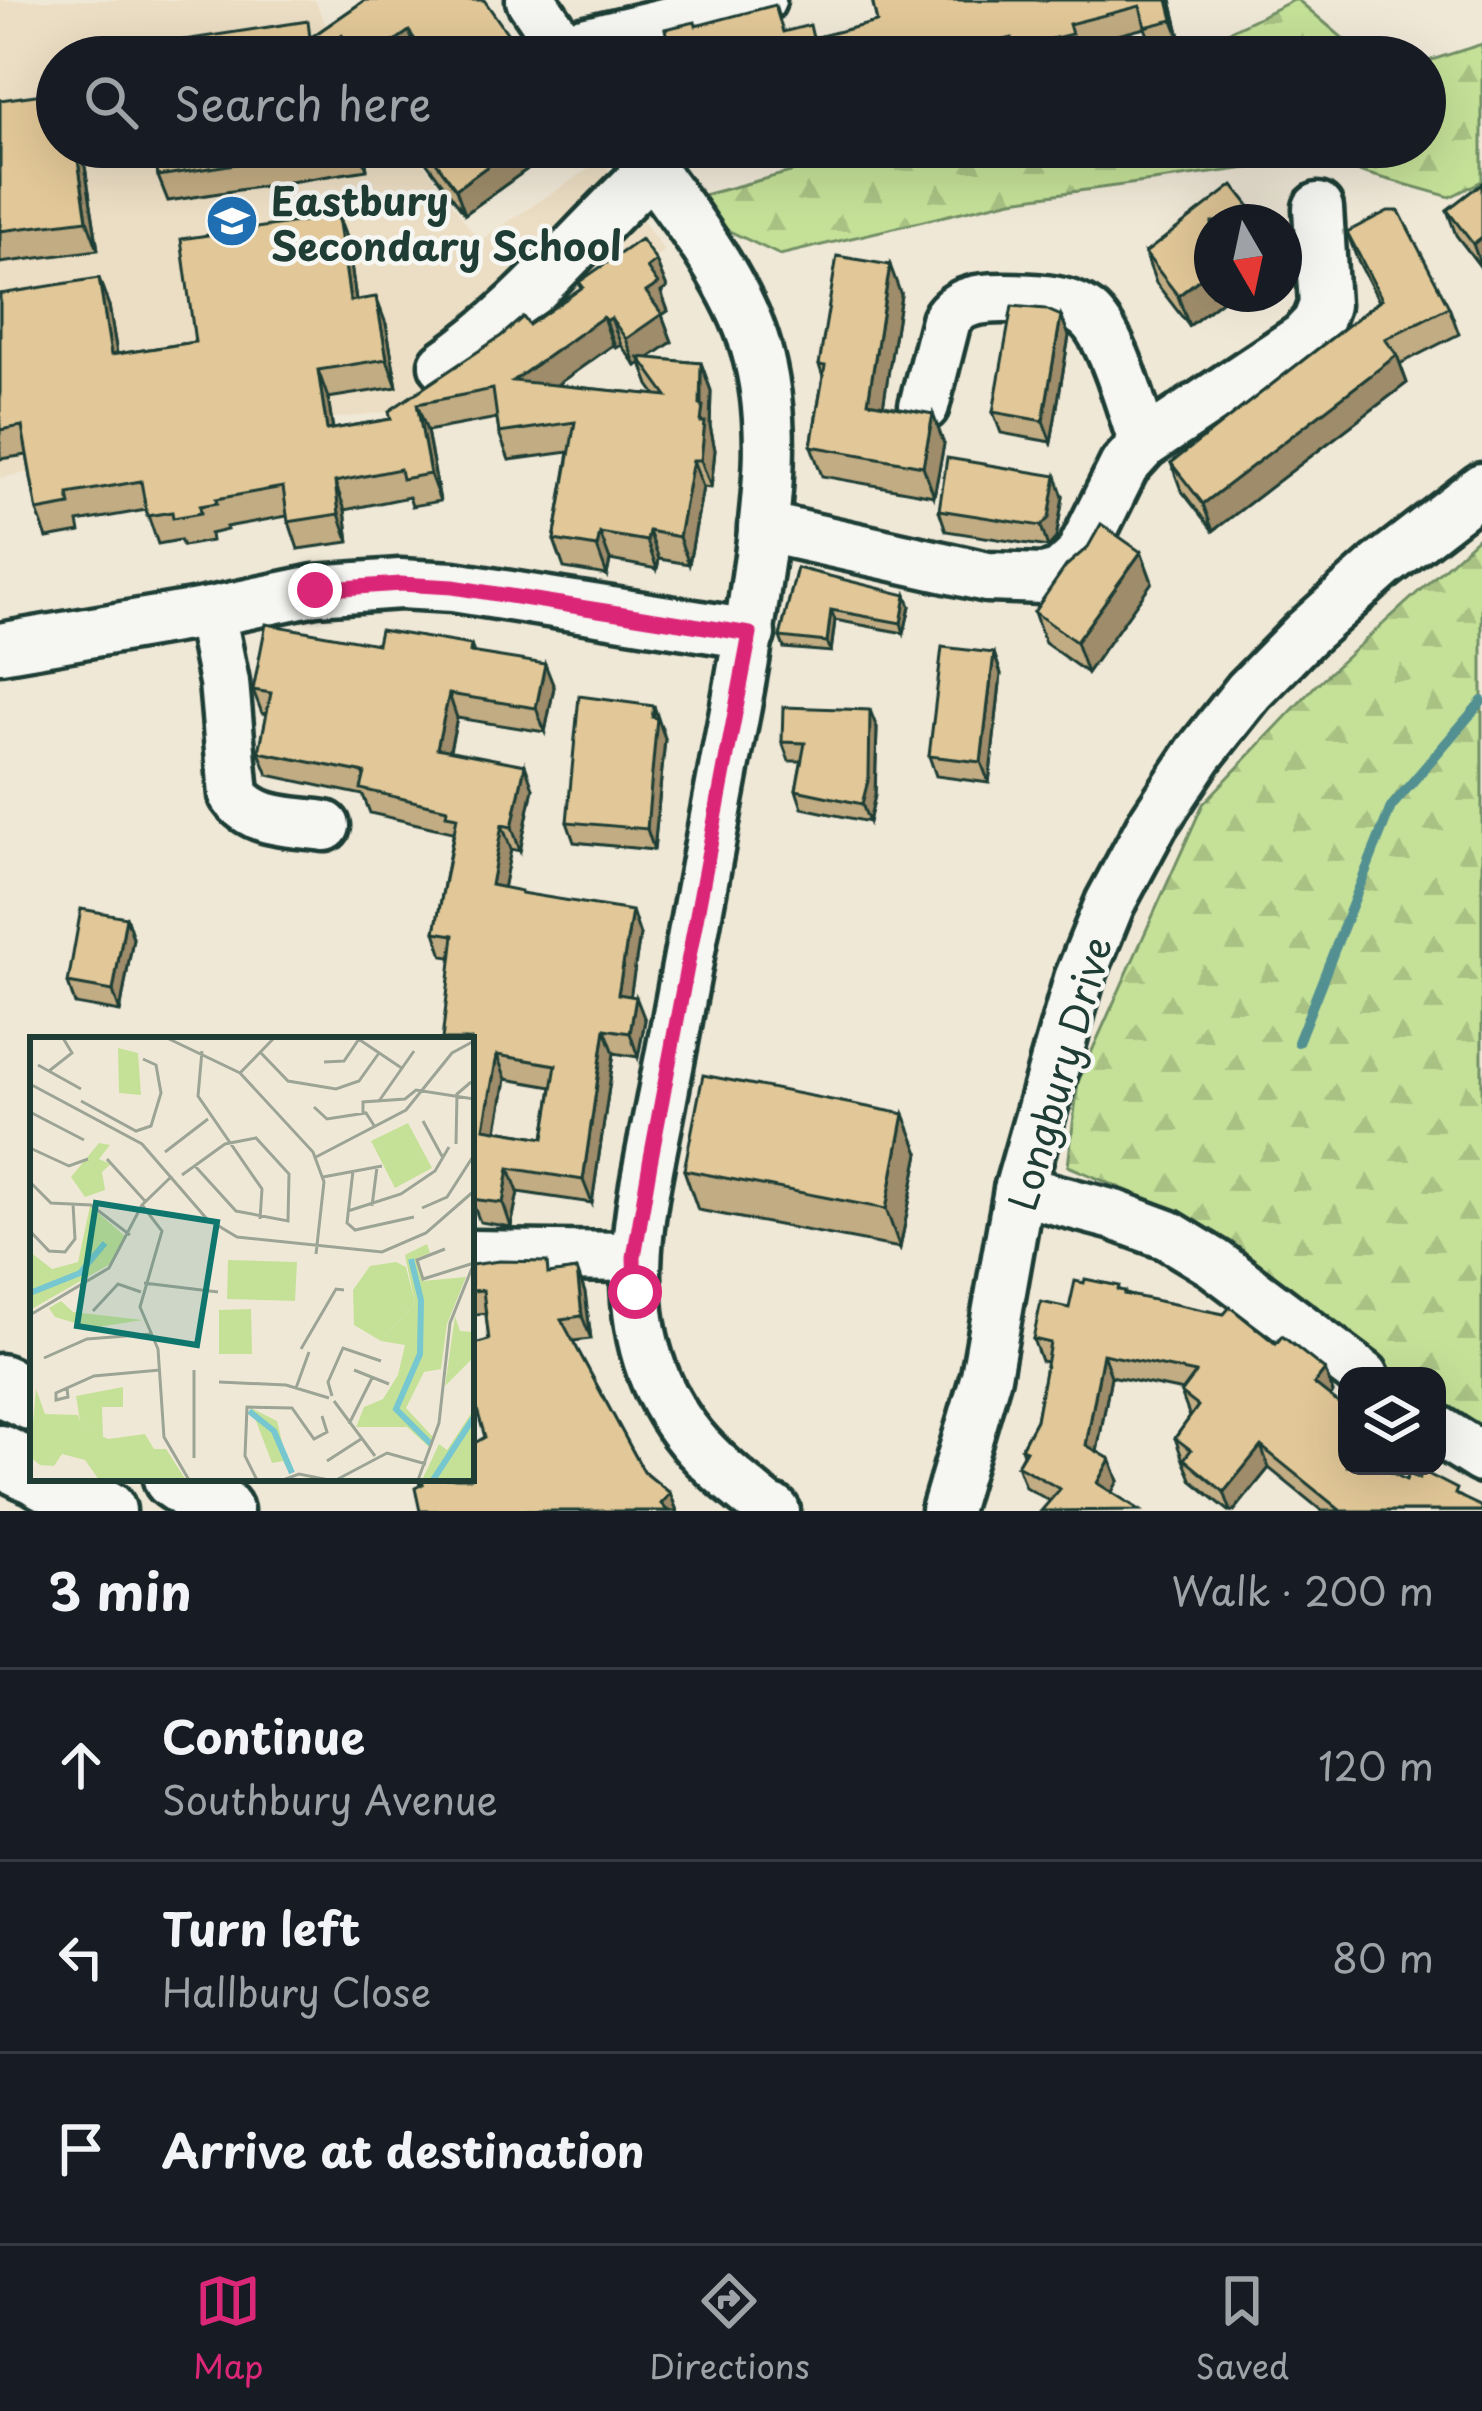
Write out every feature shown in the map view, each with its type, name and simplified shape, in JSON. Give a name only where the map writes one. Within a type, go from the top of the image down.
[{"type":"main road","points":[[0,1385],[30,1399]]},
{"type":"main road","points":[[0,1456],[30,1471]]},
{"type":"main road","points":[[50,1481],[105,1511]]},
{"type":"main road","points":[[178,1481],[222,1511]]},
{"type":"street","points":[[531,0],[555,36]]},
{"type":"street","points":[[626,36],[760,0]]},
{"type":"street","points":[[444,365],[524,302],[597,221],[635,168]]},
{"type":"street","points":[[648,168],[701,241],[735,298],[756,346],[770,448],[750,634],[634,1257],[635,1292],[651,1369],[671,1415],[711,1462],[775,1511]]},
{"type":"street","points":[[764,527],[987,577],[1043,579],[1061,574],[1078,557],[1124,466],[1144,444],[1303,338],[1317,323],[1324,305],[1318,208]]},
{"type":"street","points":[[924,406],[953,308],[1004,298],[1059,302],[1086,313],[1100,329],[1144,444]]},
{"type":"street","name":"Longbury Drive","points":[[946,1511],[986,1376],[1019,1190],[1079,979],[1110,902],[1153,823],[1237,707],[1291,648],[1381,566],[1482,488]]},
{"type":"street","points":[[0,648],[315,590],[400,584],[453,587],[750,634]]},
{"type":"street","points":[[210,612],[224,682],[234,795],[254,816],[325,826]]},
{"type":"street","points":[[1019,1190],[1168,1235],[1214,1263],[1352,1367]]},
{"type":"street","points":[[474,1255],[634,1257]]},
{"type":"street","points":[[1446,1436],[1482,1458]]},
{"type":"shaded area","name":"Eastbury Secondary School","points":[[0,0],[315,0],[330,36],[36,36],[36,168],[427,168],[479,241],[590,168],[607,168],[664,251],[444,405],[240,430],[0,478]]},
{"type":"green space","points":[[1298,0],[1340,36],[1219,36]]},
{"type":"green space","points":[[1482,44],[1482,181],[1450,197],[1347,168],[1446,168],[1446,55]]},
{"type":"green space","points":[[806,168],[1248,168],[1012,200],[780,255],[723,228],[700,196]]},
{"type":"green space","points":[[1482,534],[1482,1436],[1446,1417],[1446,1367],[1384,1367],[1322,1314],[1159,1204],[1068,1166],[1078,1082],[1203,804],[1316,685]]},
{"type":"building","points":[[365,0],[484,0],[509,36],[412,36],[409,31],[402,36],[313,36]]},
{"type":"building","points":[[872,0],[1168,0],[1173,20],[1145,27],[1140,6],[1069,24],[1072,34],[1064,36],[821,36],[877,22]]},
{"type":"building","points":[[775,5],[783,32],[810,25],[813,36],[666,36],[665,29],[695,22],[696,26]]},
{"type":"building","points":[[308,21],[310,36],[210,36]]},
{"type":"building","points":[[36,95],[36,168],[79,168],[87,220],[0,231],[0,100]]},
{"type":"building","points":[[157,168],[210,168],[158,176]]},
{"type":"building","points":[[440,168],[485,168],[456,189]]},
{"type":"building","points":[[1482,183],[1482,237],[1473,244],[1447,210]]},
{"type":"building","points":[[1233,185],[1248,204],[1208,204]]},
{"type":"building","points":[[1388,211],[1399,211],[1449,307],[1385,339],[1397,355],[1203,504],[1171,463],[1382,299],[1347,232]]},
{"type":"building","points":[[1194,215],[1194,283],[1178,296],[1145,253]]},
{"type":"building","points":[[338,216],[350,301],[376,297],[387,359],[318,370],[327,430],[391,419],[389,411],[523,317],[529,325],[583,287],[579,282],[641,239],[656,261],[647,268],[658,284],[646,292],[662,314],[626,339],[611,318],[603,317],[513,381],[667,396],[639,357],[701,363],[701,422],[705,422],[701,460],[693,460],[679,537],[649,531],[647,541],[600,533],[597,547],[554,540],[575,422],[499,433],[493,389],[417,404],[430,474],[402,479],[400,469],[335,482],[339,514],[288,522],[283,487],[216,499],[217,503],[200,506],[201,513],[147,516],[141,481],[68,494],[70,505],[37,511],[22,426],[0,430],[0,294],[99,278],[111,355],[195,342],[181,239]]},
{"type":"building","points":[[837,256],[890,265],[868,402],[933,414],[923,466],[811,446]]},
{"type":"building","points":[[1012,306],[1045,309],[1061,316],[1043,421],[993,412]]},
{"type":"building","points":[[947,458],[1056,476],[1049,518],[1041,526],[939,510]]},
{"type":"building","points":[[1101,524],[1141,552],[1076,642],[1034,612]]},
{"type":"building","points":[[797,568],[906,595],[901,623],[831,610],[827,642],[780,637]]},
{"type":"building","points":[[266,624],[377,644],[380,630],[471,645],[470,652],[545,664],[536,708],[449,694],[437,748],[525,765],[512,827],[502,825],[491,885],[632,911],[618,994],[636,997],[630,1033],[605,1029],[583,1180],[509,1168],[503,1203],[474,1199],[474,1037],[442,1037],[454,935],[435,932],[457,817],[446,815],[447,809],[361,789],[365,773],[259,752],[271,693],[253,690]],"holes":[[[497,1055],[556,1065],[544,1138],[484,1128]]]},
{"type":"building","points":[[942,647],[994,653],[981,762],[929,756]]},
{"type":"building","points":[[579,696],[654,706],[652,717],[657,718],[647,829],[567,822]]},
{"type":"building","points":[[783,707],[870,710],[869,777],[862,804],[796,790],[805,743],[782,742]]},
{"type":"building","points":[[81,909],[126,917],[113,991],[68,983]]},
{"type":"building","points":[[703,1075],[904,1114],[886,1209],[684,1170]]},
{"type":"building","points":[[547,1262],[548,1274],[577,1270],[582,1316],[561,1319],[644,1472],[670,1493],[661,1504],[668,1511],[420,1511],[415,1488],[421,1481],[474,1481],[474,1443],[485,1437],[474,1399],[474,1344],[489,1340],[483,1290],[474,1291],[474,1265]]},
{"type":"building","points":[[1085,1279],[1119,1286],[1124,1294],[1224,1314],[1230,1307],[1276,1344],[1282,1336],[1325,1370],[1314,1384],[1338,1403],[1338,1475],[1396,1475],[1406,1480],[1408,1475],[1419,1479],[1430,1475],[1457,1489],[1455,1494],[1482,1511],[1341,1511],[1261,1446],[1224,1492],[1184,1459],[1191,1450],[1175,1438],[1198,1406],[1181,1393],[1196,1373],[1103,1354],[1086,1445],[1110,1459],[1097,1483],[1140,1510],[1041,1511],[1060,1489],[1017,1465],[1036,1420],[1050,1343],[1033,1339],[1041,1302],[1069,1308],[1075,1281],[1084,1283]]},
{"type":"waterway","points":[[1298,1042],[1391,807],[1482,701]]},
{"type":"place","name":"Eastbury Secondary School","points":[[232,221]]},
{"type":"route","points":[[315,590],[400,584],[453,587],[750,634],[650,1163],[634,1257],[635,1292]]}]
